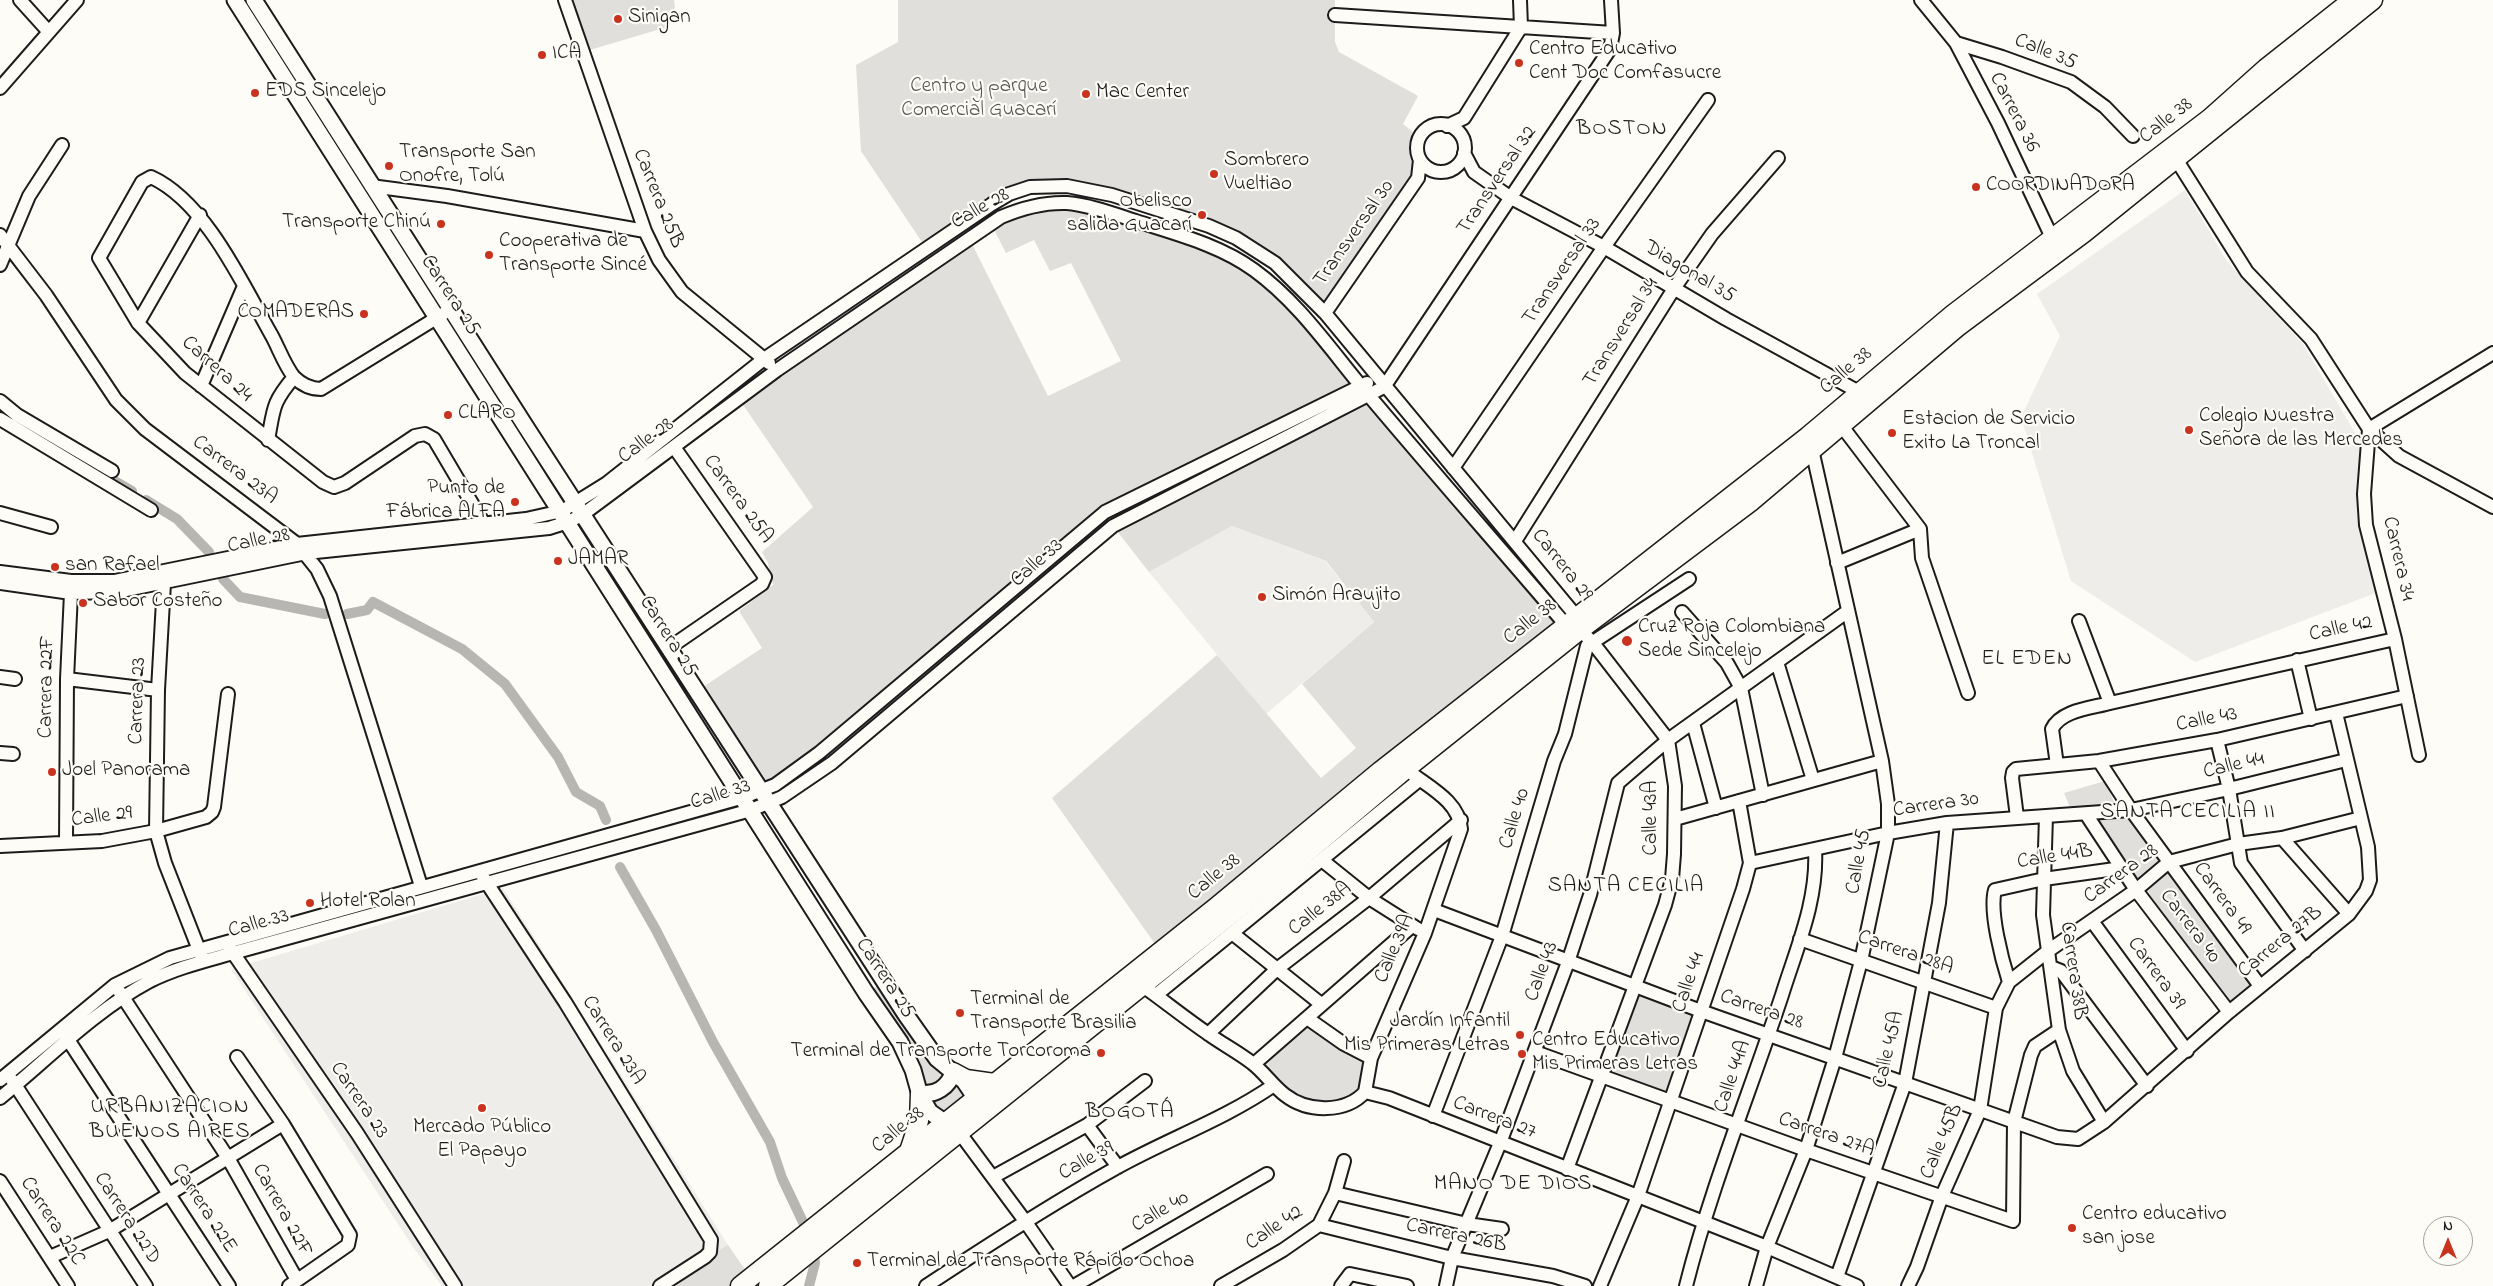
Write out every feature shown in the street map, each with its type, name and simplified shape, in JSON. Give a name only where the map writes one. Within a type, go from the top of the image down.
[{"type":"highway","name":"Calle 38","points":[[1810,443],[1841,425],[2055,245],[2210,118],[2266,68],[2352,0]]},
{"type":"highway","name":"Calle 38","points":[[980,1105],[994,1083],[1574,623],[1752,501],[1859,392],[1953,314],[2055,245],[2176,159],[2373,0]]},
{"type":"highway","name":"Calle 38","points":[[740,1286],[802,1248],[980,1105],[1149,990],[1278,877],[1413,774],[1574,623]]},
{"type":"highway","points":[[953,1072],[966,1079],[994,1083]]},
{"type":"highway","points":[[909,1151],[918,1121],[920,1093]]},
{"type":"highway","name":"Calle 38","points":[[820,1234],[909,1151],[952,1127]]},
{"type":"highway","name":"Calle 38","points":[[768,1286],[802,1248]]},
{"type":"main road","name":"Carrera 25","points":[[236,0],[900,1042],[913,1070],[920,1093],[930,1112],[952,1127]]},
{"type":"main road","name":"Carrera 25","points":[[254,0],[371,186],[906,1015],[937,1059],[964,1081],[980,1105]]},
{"type":"main road","points":[[920,1093],[933,1093],[942,1089],[949,1082],[953,1072]]},
{"type":"street","points":[[20,0],[48,31]]},
{"type":"street","points":[[0,88],[76,0]]},
{"type":"street","name":"Carrera 25B","points":[[565,0],[645,231],[659,260],[682,292],[777,370]]},
{"type":"street","points":[[1464,147],[1456,130],[1439,125],[1425,130],[1418,143],[1420,160],[1431,170],[1445,171],[1457,167],[1464,147],[1464,118],[1521,27],[1520,0]]},
{"type":"street","name":"Transversal 32","points":[[1380,382],[1391,375],[1610,49],[1613,33],[1612,0]]},
{"type":"street","name":"Carrera 36","points":[[1921,0],[1956,43],[1998,123],[2055,245]]},
{"type":"street","points":[[1335,15],[1613,33]]},
{"type":"street","name":"Calle 35","points":[[1956,43],[2002,56],[2071,82],[2105,107],[2133,136]]},
{"type":"street","name":"Transversal 33","points":[[1453,468],[1604,247],[1708,100]]},
{"type":"street","points":[[1447,126],[1464,118]]},
{"type":"street","points":[[0,265],[29,196],[62,144]]},
{"type":"street","name":"Diagonal 35","points":[[1464,147],[1474,172],[1511,198],[1604,247],[1675,287],[1726,319],[1859,392]]},
{"type":"street","name":"Transversal 34","points":[[1515,541],[1675,287],[1712,234],[1778,158]]},
{"type":"street","points":[[2176,159],[2248,272],[2311,339],[2368,429],[2399,456],[2493,507]]},
{"type":"street","name":"Transversal 30","points":[[1325,313],[1418,178],[1420,160]]},
{"type":"street","name":"Diagonal 35","points":[[1445,171],[1474,172]]},
{"type":"street","name":"Transversal 30","points":[[1418,178],[1445,171]]},
{"type":"street","name":"Carrera 24","points":[[200,214],[164,182],[151,177],[142,182],[99,258],[138,324],[185,373],[268,440],[323,482],[334,487],[345,483],[415,436],[426,434],[434,439],[483,522]]},
{"type":"street","points":[[371,186],[448,196],[645,231]]},
{"type":"street","name":"Calle 28","points":[[579,509],[607,483],[764,359],[1009,194],[1030,187],[1068,186],[1088,189],[1209,226]]},
{"type":"street","name":"Calle 28","points":[[0,583],[71,593],[116,592],[164,583],[302,549],[529,531],[565,517],[579,509],[674,447],[777,370],[1001,217],[1035,205],[1067,203],[1117,215],[1195,241],[1227,254],[1254,269]]},
{"type":"street","points":[[138,324],[200,214],[244,286],[294,377],[309,387],[321,389],[451,309]]},
{"type":"street","name":"Carrera 29","points":[[1209,226],[1236,238],[1275,263],[1325,313],[1380,382],[1515,541],[1574,623]]},
{"type":"street","name":"Carrera 23A","points":[[0,235],[46,296],[116,400],[145,429],[302,549],[330,596],[421,886]]},
{"type":"street","name":"Carrera 29","points":[[1254,269],[1276,288],[1307,320],[1365,391],[1574,623]]},
{"type":"street","points":[[201,386],[244,286]]},
{"type":"street","points":[[2368,429],[2493,353]]},
{"type":"street","points":[[268,440],[274,404],[278,396],[294,377]]},
{"type":"street","name":"Calle 33","points":[[0,1098],[122,997],[152,980],[203,961],[486,884],[797,788],[832,763],[1113,526],[1380,382]]},
{"type":"street","name":"Calle 33","points":[[764,797],[1016,589],[1105,512],[1365,391]]},
{"type":"street","points":[[0,402],[17,415],[112,471]]},
{"type":"street","points":[[0,420],[151,510]]},
{"type":"street","points":[[1841,425],[1920,529],[1922,558],[1968,693]]},
{"type":"street","name":"Carrera 34","points":[[2368,429],[2364,494],[2366,525],[2395,639],[2419,755]]},
{"type":"street","name":"Calle 45","points":[[1756,1286],[1767,1247],[1806,1150],[1836,1058],[1861,961],[1888,833],[1888,804],[1882,760],[1810,443]]},
{"type":"street","name":"Carrera 25A","points":[[669,648],[762,584],[765,577],[674,447]]},
{"type":"street","points":[[0,513],[51,527]]},
{"type":"street","name":"Calle 28","points":[[0,572],[71,581],[115,581],[302,549],[483,522],[565,517]]},
{"type":"street","points":[[1837,563],[1920,529]]},
{"type":"street","name":"Calle 40","points":[[1433,1116],[1502,936],[1554,761],[1565,734],[1584,652],[1587,646],[1689,579]]},
{"type":"street","name":"Carrera 23","points":[[164,583],[158,690],[156,831],[165,863],[203,961]]},
{"type":"street","points":[[1016,589],[1026,601]]},
{"type":"street","name":"Carrera 22F","points":[[66,842],[67,679],[71,593]]},
{"type":"street","points":[[1668,740],[1848,611]]},
{"type":"street","points":[[1682,612],[1727,663],[1741,688],[1763,795]]},
{"type":"street","points":[[2079,621],[2110,703]]},
{"type":"street","name":"Calle 43A","points":[[1567,1169],[1665,905],[1672,879],[1676,819],[1673,772],[1668,740],[1593,643],[1574,623]]},
{"type":"street","name":"Calle 42","points":[[2057,765],[2052,737],[2055,723],[2064,716],[2110,703],[2395,639]]},
{"type":"street","points":[[2297,660],[2311,719]]},
{"type":"street","points":[[1777,662],[1813,780]]},
{"type":"street","points":[[0,677],[15,679]]},
{"type":"street","points":[[67,679],[158,690]]},
{"type":"street","name":"Calle 29","points":[[0,846],[102,840],[156,831],[206,817],[212,812],[214,807],[228,694]]},
{"type":"street","name":"Calle 43","points":[[2017,817],[2013,772],[2020,768],[2099,761],[2217,740],[2407,696]]},
{"type":"street","name":"Carrera 27B","points":[[2078,1139],[2104,1122],[2187,1051],[2229,1012],[2349,914],[2366,892],[2370,880],[2370,865],[2336,713]]},
{"type":"street","points":[[1693,722],[1716,808]]},
{"type":"street","name":"Calle 43","points":[[1446,1286],[1452,1258],[1500,1143],[1568,962],[1590,895],[1618,784],[1668,740]]},
{"type":"street","points":[[2217,740],[2229,789],[2241,864],[2305,951]]},
{"type":"street","points":[[0,753],[13,754]]},
{"type":"street","points":[[1676,819],[1882,760]]},
{"type":"street","name":"Calle 44","points":[[2131,810],[2229,789],[2346,760]]},
{"type":"street","name":"Carrera 49","points":[[2099,761],[2131,810],[2260,986]]},
{"type":"street","points":[[1365,1092],[1358,1100],[1347,1105],[1319,1108],[1304,1105],[1287,1097],[1254,1064],[1208,1034],[1149,990],[1232,933],[1322,861],[1413,774],[1454,806],[1461,820]]},
{"type":"street","name":"Calle 44","points":[[1601,1286],[1638,1196],[1750,863],[1739,801]]},
{"type":"street","name":"Calle 33","points":[[4,1076],[60,1028],[115,985],[145,968],[198,949],[421,886],[747,803]]},
{"type":"street","name":"Carrera 30","points":[[1750,863],[1888,833],[1947,823],[2131,810]]},
{"type":"street","name":"Carrera 40","points":[[2086,814],[2136,890],[2229,1012]]},
{"type":"street","name":"Carrera 38B","points":[[2046,816],[2043,915],[2059,1030],[2073,1071],[2104,1122]]},
{"type":"street","name":"Carrera 28","points":[[1996,1008],[2010,982],[2048,952],[2136,890],[2169,862],[2238,844],[2282,838],[2361,818]]},
{"type":"street","name":"Calle 38A","points":[[1208,1034],[1278,969],[1369,898],[1461,820]]},
{"type":"street","name":"Calle 39A","points":[[1365,1092],[1371,1058],[1434,910],[1459,841],[1461,820]]},
{"type":"street","name":"Calle 45A","points":[[1837,1277],[1905,1083],[1926,983],[1939,903],[1947,823]]},
{"type":"street","points":[[2282,838],[2349,914]]},
{"type":"street","name":"Calle 44A","points":[[1686,1286],[1703,1222],[1738,1126],[1800,939],[1815,882],[1815,849]]},
{"type":"street","points":[[1322,861],[1369,898],[1425,933]]},
{"type":"street","name":"Calle 44B","points":[[2010,982],[1999,946],[1992,897],[1995,890],[2044,879],[2122,868]]},
{"type":"street","name":"Carrera 23A","points":[[479,871],[565,1002],[712,1240],[710,1252],[660,1286]]},
{"type":"street","name":"Carrera 28","points":[[1434,910],[1701,1011],[2057,1137],[2078,1139]]},
{"type":"street","name":"Carrera 39","points":[[2092,921],[2187,1051]]},
{"type":"street","points":[[1254,1064],[1412,926]]},
{"type":"street","points":[[1232,933],[1321,1004]]},
{"type":"street","name":"Carrera 28A","points":[[1800,939],[1996,1008]]},
{"type":"street","name":"Carrera 23","points":[[224,942],[357,1133],[455,1286]]},
{"type":"street","points":[[2051,967],[2061,971],[2147,1086]]},
{"type":"street","name":"Carrera 22F","points":[[115,985],[228,1158],[293,1283]]},
{"type":"street","name":"Calle 45B","points":[[1908,1286],[1917,1267],[1942,1196],[1980,1110],[1996,1008]]},
{"type":"street","points":[[1307,1018],[1344,1044],[1371,1058]]},
{"type":"street","name":"Carrera 22E","points":[[60,1028],[229,1286]]},
{"type":"street","points":[[2014,1122],[2035,1046],[2059,1030]]},
{"type":"street","name":"Carrera 27A","points":[[1535,1052],[1738,1126],[2013,1221],[2014,1122]]},
{"type":"street","points":[[237,1057],[283,1124],[350,1235],[348,1245],[293,1283]]},
{"type":"street","name":"Carrera 22D","points":[[4,1076],[16,1085],[108,1231],[146,1286]]},
{"type":"street","points":[[993,1177],[1087,1125],[1145,1081]]},
{"type":"street","name":"Calle 39","points":[[926,1286],[1025,1220],[1118,1167],[1248,1103],[1274,1085]]},
{"type":"street","name":"Carrera 27","points":[[1365,1092],[1389,1098],[1638,1196],[1767,1247],[1857,1286]]},
{"type":"street","points":[[50,1257],[108,1231],[283,1124]]},
{"type":"street","points":[[1087,1125],[1118,1167]]},
{"type":"street","name":"Carrera 25","points":[[952,1127],[993,1177],[1072,1286]]},
{"type":"street","name":"Calle 42","points":[[1221,1286],[1283,1250],[1319,1226],[1335,1193],[1344,1161]]},
{"type":"street","name":"Calle 40","points":[[1072,1286],[1267,1174]]},
{"type":"street","name":"Carrera 22C","points":[[0,1180],[68,1286]]},
{"type":"street","points":[[1335,1193],[1467,1224],[1502,1229]]},
{"type":"street","name":"Carrera 26B","points":[[1319,1226],[1452,1258],[1553,1276],[1585,1286]]},
{"type":"street","points":[[1342,1286],[1350,1274],[1406,1286]]},
{"type":"shaded area","name":"Colegio Nuestra Señora de las Mercedes","points":[[2185,190],[2226,260],[2303,344],[2361,443],[2357,515],[2378,592],[2195,662],[2071,581],[2021,417],[2060,336],[2037,294]]},
{"type":"shaded area","name":"Simón Araujito","points":[[1232,526],[1325,561],[1374,622],[1266,714],[1149,572]]},
{"type":"shaded area","name":"Mercado Público El Papayo","points":[[503,888],[733,1253],[678,1286],[442,1286],[413,1247],[231,969]]},
{"type":"green space","points":[[565,0],[674,0],[675,7],[671,23],[664,28],[583,52]]},
{"type":"green space","name":"Centro y parque Comercial Guacarí","points":[[898,0],[1335,0],[1335,42],[1339,52],[1418,96],[1403,124],[1419,137],[1417,149],[1418,178],[1325,313],[1257,250],[1112,195],[1030,187],[926,248],[861,151],[856,65],[898,42]]},
{"type":"green space","points":[[1035,205],[1117,215],[1254,269],[1361,386],[1105,512],[819,753],[760,791],[698,695],[706,685],[762,648],[739,611],[773,585],[768,563],[762,552],[813,507],[739,399],[969,238],[1048,396],[1121,361],[1071,263],[1050,271],[1034,240],[1006,253],[991,224]]},
{"type":"green space","points":[[1369,396],[1565,624],[1160,951],[1052,798],[1217,655],[1321,778],[1356,748],[1302,684],[1374,622],[1326,561],[1232,526],[1149,572],[1113,526]]},
{"type":"green space","points":[[2105,781],[2116,807],[2072,812],[2064,793]]},
{"type":"green space","points":[[2131,810],[2260,986],[2229,1012],[2086,814]]},
{"type":"green space","points":[[885,981],[975,1099],[941,1126],[866,993]]},
{"type":"green space","points":[[1636,987],[1701,1011],[1671,1101],[1603,1076]]},
{"type":"green space","points":[[1307,1018],[1371,1058],[1358,1100],[1304,1105],[1254,1064]]},
{"type":"green space","points":[[728,1245],[751,1278],[740,1286],[660,1286]]},
{"type":"waterway","points":[[84,463],[132,491]]},
{"type":"waterway","points":[[146,500],[177,519],[209,552]]},
{"type":"waterway","points":[[223,579],[240,597],[325,614]]},
{"type":"waterway","points":[[347,614],[367,610],[373,602],[462,649],[505,684],[558,757],[576,792],[600,806],[606,820]]},
{"type":"waterway","points":[[620,867],[656,930],[713,1042],[770,1142],[782,1178],[812,1241],[815,1263],[809,1286]]},
{"type":"place","name":"Sinigan","points":[[618,19]]},
{"type":"place","name":"ICA","points":[[542,55]]},
{"type":"place","name":"Centro Educativo Cent Doc Comfasucre","points":[[1519,63]]},
{"type":"place","name":"EDS Sincelejo","points":[[255,93]]},
{"type":"place","name":"Mac Center","points":[[1086,94]]},
{"type":"place","name":"Transporte San Onofre, Tolú","points":[[389,166]]},
{"type":"place","name":"Sombrero Vueltiao","points":[[1214,174]]},
{"type":"place","name":"COORDINADORA","points":[[1976,187]]},
{"type":"place","name":"Obelisco salida Guacarí","points":[[1202,215]]},
{"type":"place","name":"Transporte Chinú","points":[[441,224]]},
{"type":"place","name":"Cooperativa de Transporte Sincé","points":[[489,255]]},
{"type":"place","name":"COMADERAS","points":[[364,314]]},
{"type":"place","name":"CLARO","points":[[448,415]]},
{"type":"place","name":"Colegio Nuestra Señora de las Mercedes","points":[[2189,430]]},
{"type":"place","name":"Estacion de Servicio Exito La Troncal","points":[[1892,433]]},
{"type":"place","name":"Punto de Fábrica ALFA","points":[[515,502]]},
{"type":"place","name":"JAMAR","points":[[558,561]]},
{"type":"place","name":"san Rafael","points":[[55,567]]},
{"type":"place","name":"Simón Araujito","points":[[1262,597]]},
{"type":"place","name":"Sabor Costeño","points":[[83,603]]},
{"type":"place","name":"Cruz Roja Colombiana Sede Sincelejo","points":[[1627,641]]},
{"type":"place","name":"Joel Panorama","points":[[52,772]]},
{"type":"place","name":"Hotel Rolan","points":[[310,903]]},
{"type":"place","name":"Terminal de Transporte Brasilia","points":[[960,1013]]},
{"type":"place","name":"Jardín Infantil Mis Primeras Letras","points":[[1520,1035]]},
{"type":"place","name":"Terminal de Transporte Torcoroma","points":[[1101,1053]]},
{"type":"place","name":"Centro Educativo Mis Primeras Letras","points":[[1522,1054]]},
{"type":"place","name":"Mercado Público El Papayo","points":[[482,1108]]},
{"type":"place","name":"Centro educativo san jose","points":[[2072,1228]]},
{"type":"place","name":"Terminal de Transporte Rápido Ochoa","points":[[857,1263]]},
{"type":"district","name":"BOSTON","points":[[1622,130]]},
{"type":"district","name":"EL EDEN","points":[[2027,660]]},
{"type":"district","name":"SANTA CECILIA II","points":[[2188,813]]},
{"type":"district","name":"SANTA CECILIA","points":[[1626,887]]},
{"type":"district","name":"BOGOTÁ","points":[[1130,1113]]},
{"type":"district","name":"URBANIZACION BUENOS AIRES","points":[[170,1120]]},
{"type":"district","name":"MANO DE DIOS","points":[[1513,1185]]}]
